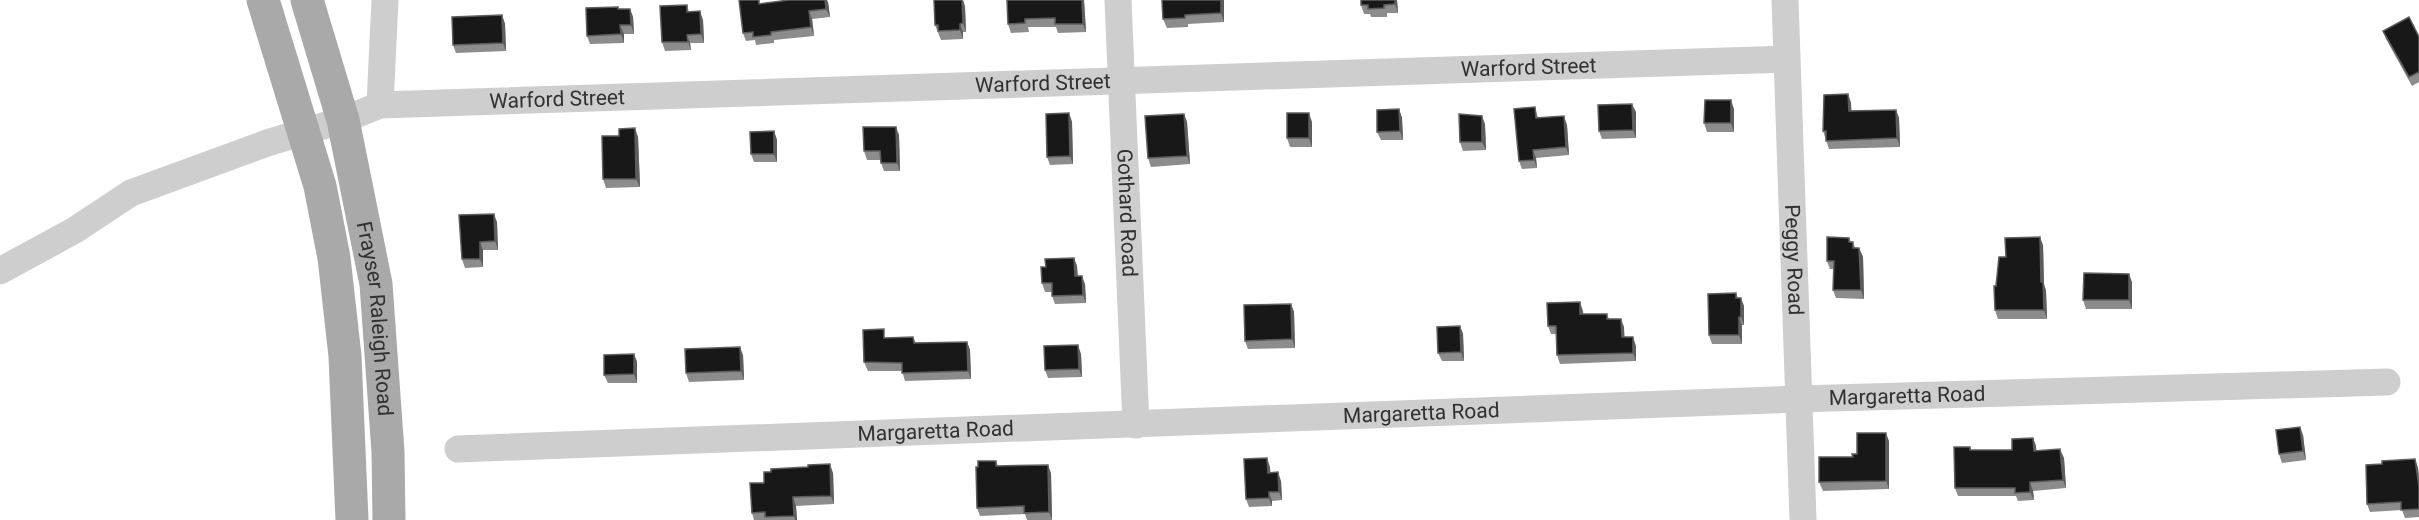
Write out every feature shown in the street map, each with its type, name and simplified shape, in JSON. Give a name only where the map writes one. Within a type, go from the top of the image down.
[{"type":"main road","name":"Frayser Raleigh Road","points":[[262,0],[320,186],[334,258],[345,356],[352,520]]},
{"type":"main road","name":"Frayser Raleigh Road","points":[[307,0],[343,120],[378,302],[388,452],[389,520]]},
{"type":"street","points":[[380,105],[384,0]]},
{"type":"street","name":"Gothard Road","points":[[1118,0],[1136,425]]},
{"type":"street","name":"Peggy Road","points":[[1785,0],[1803,520]]},
{"type":"street","name":"Warford Street","points":[[0,271],[75,230],[131,194],[267,142],[343,120],[380,105],[1786,59]]},
{"type":"street","name":"Margaretta Road","points":[[458,449],[1798,399],[2387,382]]},
{"type":"building","points":[[739,0],[759,0],[759,4],[789,0],[825,0],[826,9],[809,11],[811,27],[771,32],[771,35],[753,37],[753,32],[743,33]]},
{"type":"building","points":[[934,0],[962,0],[963,23],[960,24],[960,30],[938,31],[938,25],[935,25]]},
{"type":"building","points":[[1007,0],[1082,0],[1083,24],[1055,24],[1055,18],[1025,19],[1025,23],[1008,24]]},
{"type":"building","points":[[1162,0],[1221,0],[1221,13],[1163,19]]},
{"type":"building","points":[[1361,0],[1395,0],[1395,4],[1384,5],[1384,8],[1368,9],[1368,5],[1361,5]]},
{"type":"building","points":[[687,5],[687,12],[700,11],[701,34],[687,35],[688,42],[662,42],[660,6]]},
{"type":"building","points":[[618,7],[618,9],[630,9],[631,25],[620,25],[621,34],[587,36],[586,8]]},
{"type":"building","points":[[502,15],[503,43],[453,45],[452,17]]},
{"type":"building","points":[[2409,17],[2419,37],[2419,72],[2409,77],[2383,31]]},
{"type":"building","points":[[1848,94],[1849,111],[1896,110],[1897,138],[1826,141],[1826,131],[1823,131],[1824,95]]},
{"type":"building","points":[[1705,100],[1731,100],[1731,123],[1704,123]]},
{"type":"building","points":[[1632,104],[1633,130],[1599,131],[1598,105]]},
{"type":"building","points":[[1535,107],[1536,118],[1564,116],[1566,147],[1533,150],[1534,160],[1519,161],[1514,109]]},
{"type":"building","points":[[1399,109],[1400,131],[1377,132],[1377,110]]},
{"type":"building","points":[[1069,113],[1070,156],[1047,157],[1046,114]]},
{"type":"building","points":[[1287,113],[1309,113],[1309,138],[1287,138]]},
{"type":"building","points":[[1184,114],[1187,156],[1148,158],[1145,116]]},
{"type":"building","points":[[1459,114],[1482,116],[1482,142],[1460,142]]},
{"type":"building","points":[[863,127],[896,127],[897,163],[881,163],[880,151],[864,151]]},
{"type":"building","points":[[635,128],[636,179],[603,179],[602,136],[619,136],[619,129]]},
{"type":"building","points":[[774,131],[774,154],[751,154],[750,132]]},
{"type":"building","points":[[494,214],[495,241],[480,242],[480,259],[462,259],[459,215]]},
{"type":"building","points":[[1827,237],[1849,238],[1849,242],[1853,242],[1853,248],[1859,248],[1861,290],[1833,290],[1834,261],[1827,261]]},
{"type":"building","points":[[2040,237],[2044,310],[1995,310],[1994,286],[1996,286],[1999,257],[2006,257],[2005,238]]},
{"type":"building","points":[[1074,258],[1075,276],[1082,276],[1083,295],[1052,296],[1052,283],[1042,283],[1041,267],[1046,267],[1045,259]]},
{"type":"building","points":[[2084,273],[2129,274],[2129,300],[2083,300]]},
{"type":"building","points":[[1736,293],[1736,298],[1741,298],[1739,335],[1709,335],[1708,294]]},
{"type":"building","points":[[1580,302],[1580,314],[1607,314],[1607,319],[1621,319],[1622,337],[1633,337],[1633,353],[1557,355],[1556,326],[1548,326],[1547,303]]},
{"type":"building","points":[[1291,304],[1292,339],[1245,341],[1244,305]]},
{"type":"building","points":[[1460,326],[1461,352],[1438,353],[1437,327]]},
{"type":"building","points":[[884,329],[884,338],[913,337],[914,343],[967,342],[968,371],[902,373],[902,363],[864,362],[863,330]]},
{"type":"building","points":[[1078,345],[1079,369],[1045,370],[1044,346]]},
{"type":"building","points":[[740,347],[741,371],[686,373],[685,349]]},
{"type":"building","points":[[634,354],[634,374],[604,375],[604,355]]},
{"type":"building","points":[[2300,427],[2303,451],[2279,454],[2276,430]]},
{"type":"building","points":[[1857,433],[1886,433],[1886,481],[1819,482],[1819,457],[1853,457],[1852,454],[1857,454]]},
{"type":"building","points":[[2033,438],[2034,451],[2060,449],[2063,480],[2030,482],[2030,492],[2015,493],[2015,488],[1955,488],[1954,447],[1970,447],[1970,450],[2012,450],[2012,439]]},
{"type":"building","points":[[1267,458],[1268,473],[1278,472],[1279,492],[1269,492],[1269,498],[1246,499],[1244,459]]},
{"type":"building","points":[[2415,459],[2419,509],[2401,510],[2401,502],[2367,504],[2366,465],[2382,464],[2382,461]]},
{"type":"building","points":[[978,461],[996,461],[996,466],[1048,465],[1049,512],[1024,513],[1024,506],[977,508],[976,467],[978,467]]},
{"type":"building","points":[[830,464],[831,496],[793,497],[794,516],[765,517],[765,512],[752,513],[750,483],[764,483],[764,472],[771,472],[771,469]]}]
